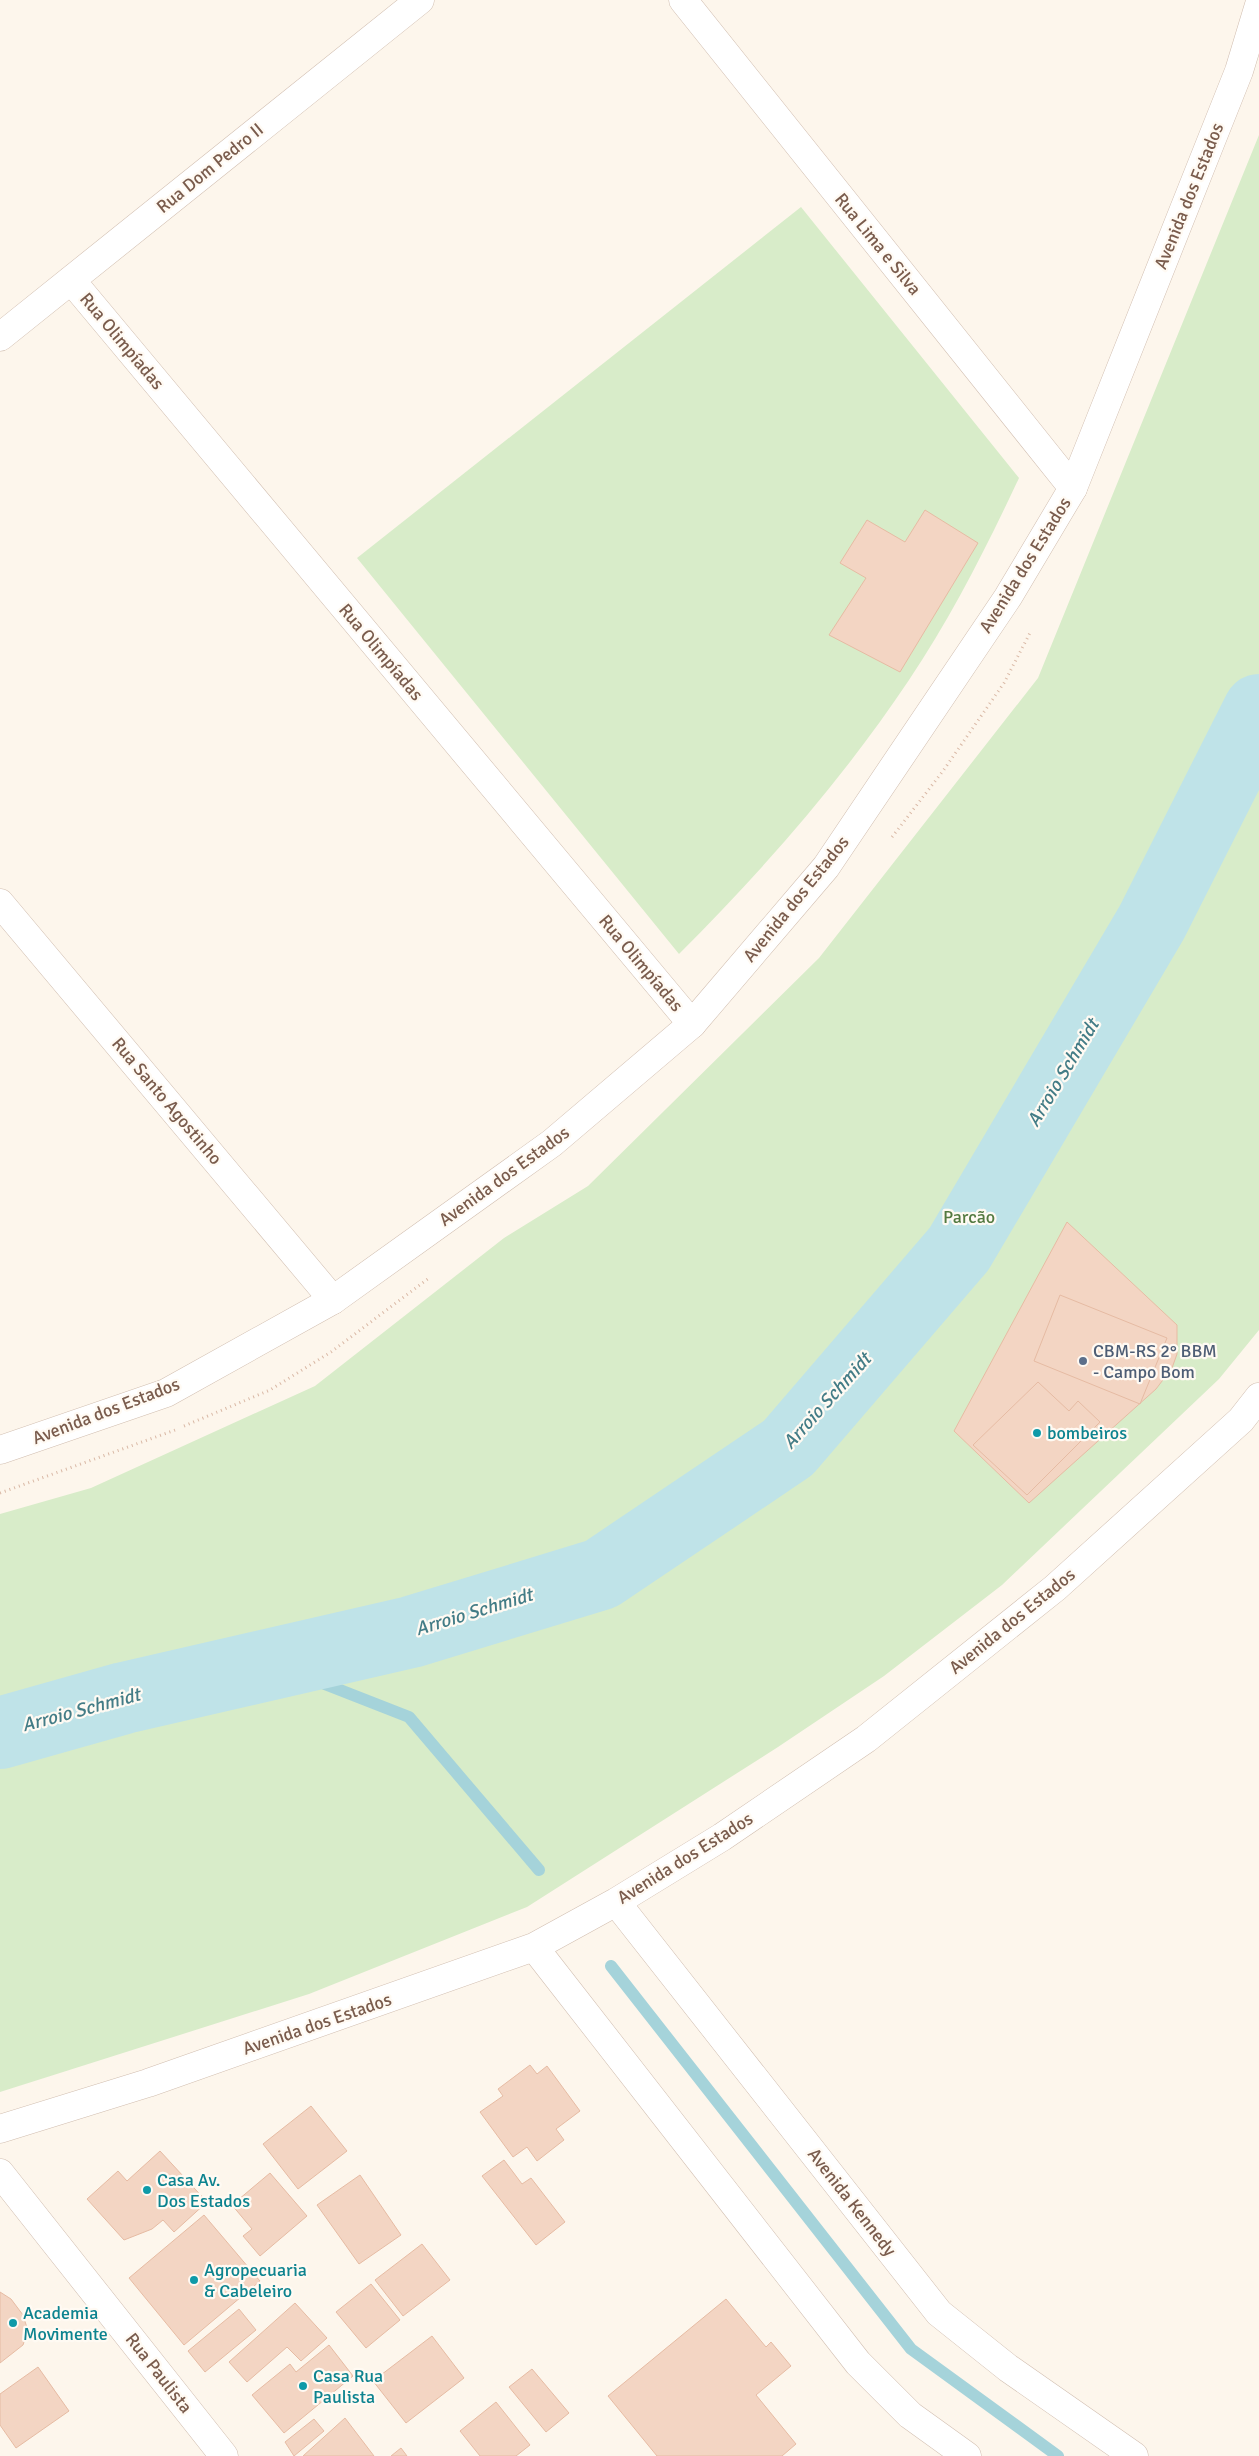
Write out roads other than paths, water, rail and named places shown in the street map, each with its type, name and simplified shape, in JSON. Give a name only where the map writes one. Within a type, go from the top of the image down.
[{"type":"street","name":"Rua Dom Pedro II","points":[[0,337],[420,0]]},
{"type":"street","name":"Rua Lima e Silva","points":[[683,0],[1073,488]]},
{"type":"street","name":"Avenida dos Estados","points":[[0,1450],[166,1392],[333,1300],[552,1143],[692,1024],[826,867],[1008,597],[1073,488],[1239,70],[1259,5]]},
{"type":"street","name":"Rua Olimpíadas","points":[[71,280],[692,1024]]},
{"type":"street","name":"Rua Santo Agostinho","points":[[0,903],[333,1300]]},
{"type":"street","name":"Avenida dos Estados","points":[[0,2128],[148,2083],[534,1947],[616,1902],[722,1837],[866,1739],[1055,1588],[1241,1420],[1259,1397]]},
{"type":"street","name":"Avenida Kennedy","points":[[616,1902],[939,2313],[1008,2368],[1134,2456]]},
{"type":"street","points":[[534,1947],[858,2363],[910,2415],[943,2456]]},
{"type":"street","name":"Rua Paulista","points":[[0,2173],[224,2456]]},
{"type":"street","points":[[910,2415],[967,2456]]},
{"type":"waterway","name":"Arroio Schmidt","points":[[0,1733],[124,1698],[411,1632],[601,1574],[788,1448],[959,1249],[1152,922],[1259,710]]},
{"type":"waterway","points":[[271,1663],[409,1717],[539,1870]]},
{"type":"waterway","points":[[611,1966],[911,2349],[1058,2456]]},
{"type":"place","name":"CBM-RS 2° BBM - Campo Bom","points":[[1083,1361]]},
{"type":"place","name":"bombeiros","points":[[1037,1433]]},
{"type":"place","name":"Casa Av. Dos Estados","points":[[147,2190]]},
{"type":"place","name":"Agropecuaria & Cabeleiro","points":[[194,2280]]},
{"type":"place","name":"Academia Movimente","points":[[13,2323]]},
{"type":"place","name":"Casa Rua Paulista","points":[[303,2386]]},
{"type":"park label","name":"Parcão","points":[[969,1217]]}]
